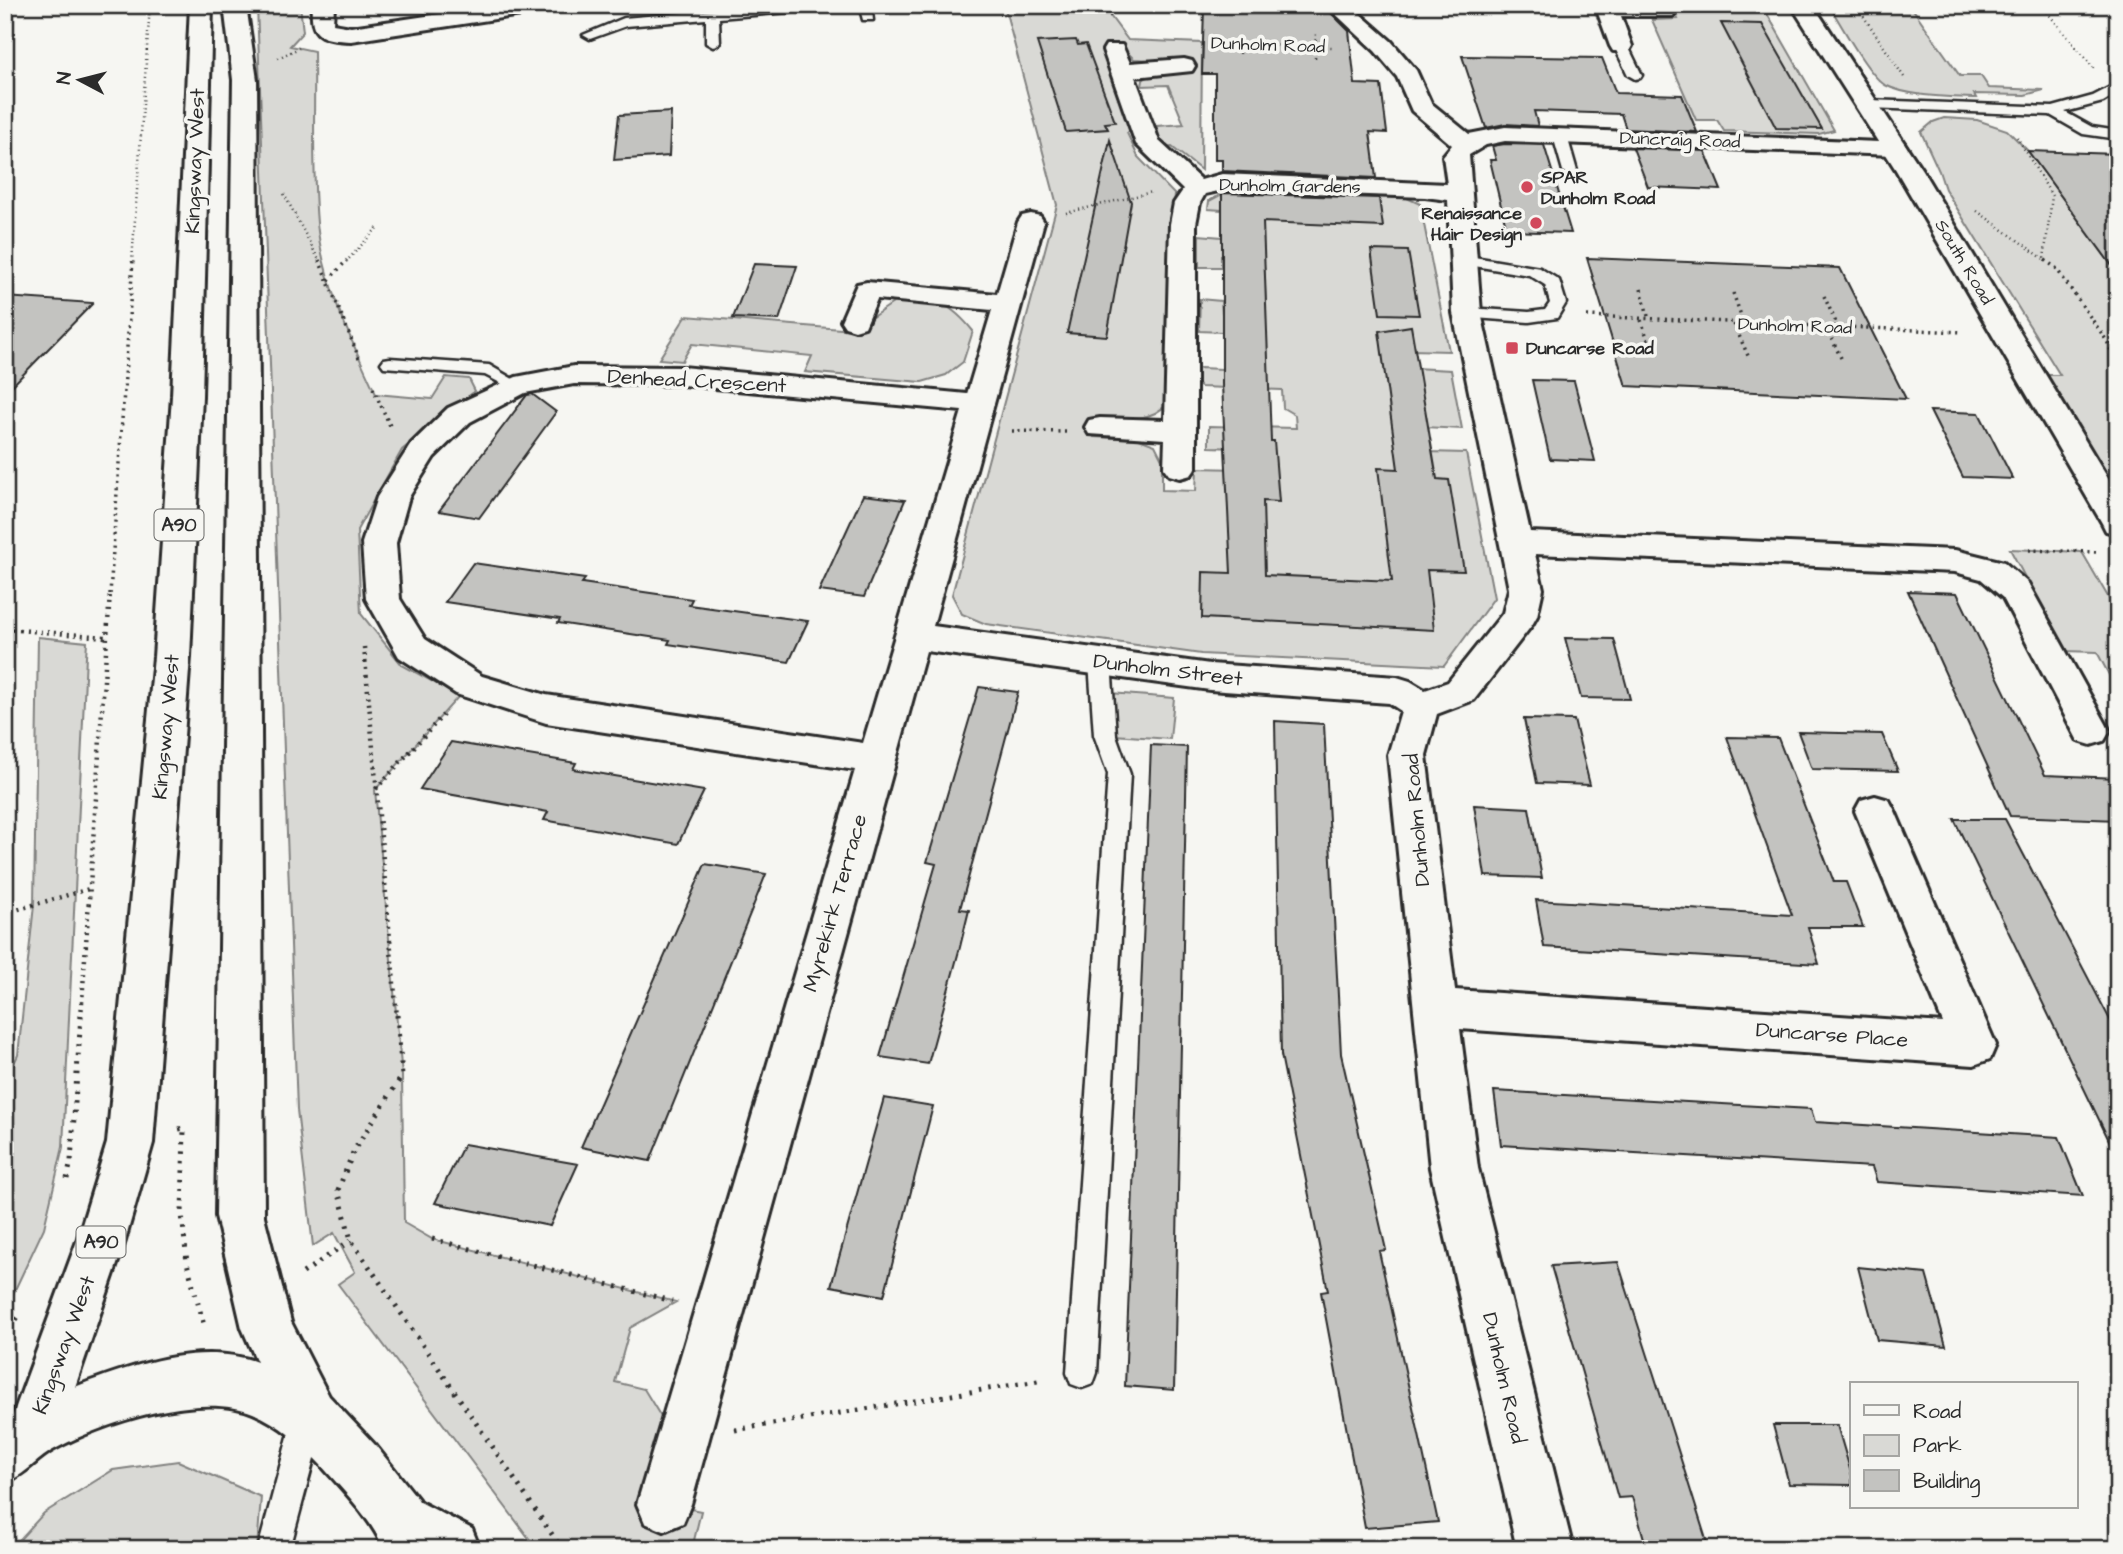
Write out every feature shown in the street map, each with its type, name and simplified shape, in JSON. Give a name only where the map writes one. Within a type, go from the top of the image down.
[{"type":"main road","name":"Kingsway West","points":[[19,1444],[102,1241],[130,1143],[172,643],[187,396],[201,5]]},
{"type":"main road","name":"Kingsway West","points":[[235,5],[245,80],[240,1216],[267,1328],[310,1415],[357,1465],[405,1533]]},
{"type":"main road","points":[[323,5],[322,26],[331,33],[351,34],[548,5]]},
{"type":"main road","name":"Dunholm Road","points":[[1337,5],[1383,46],[1408,75],[1420,106],[1466,144]]},
{"type":"main road","name":"South Road","points":[[1802,5],[1869,104],[2118,523]]},
{"type":"main road","points":[[1621,46],[1606,7],[1665,11]]},
{"type":"main road","points":[[1184,66],[1118,61],[1148,144],[1196,189]]},
{"type":"main road","name":"Duncraig Road","points":[[1466,144],[1482,136],[1505,134],[1895,148]]},
{"type":"main road","points":[[1421,706],[1461,691],[1520,616],[1526,589],[1466,313],[1461,194],[1455,156],[1466,144]]},
{"type":"main road","name":"Dunholm Gardens","points":[[1181,468],[1183,224],[1187,203],[1196,189],[1222,182],[1425,189],[1461,194]]},
{"type":"main road","name":"Myrekirk Terrace","points":[[664,1504],[1031,222]]},
{"type":"main road","points":[[855,321],[867,290],[1008,303]]},
{"type":"main road","name":"Denhead Crescent","points":[[876,759],[546,709],[469,685],[411,648],[383,599],[379,543],[393,497],[422,451],[459,415],[516,386],[574,375],[682,376],[975,417]]},
{"type":"main road","points":[[1100,427],[1182,430]]},
{"type":"main road","points":[[1517,542],[1955,561],[1992,569],[2016,591],[2091,732]]},
{"type":"main road","name":"Dunholm Street","points":[[911,636],[1210,677],[1396,690],[1421,706]]},
{"type":"main road","name":"Dunholm Road","points":[[1421,706],[1407,755],[1454,1168],[1545,1549]]},
{"type":"main road","name":"Duncarse Place","points":[[1437,1008],[1974,1045],[1875,811]]},
{"type":"main road","name":"Kingsway West","points":[[19,1444],[103,1403],[171,1382],[230,1381],[273,1394],[310,1415]]},
{"type":"main road","points":[[405,1533],[453,1549]]},
{"type":"lane","points":[[590,35],[624,22],[824,5]]},
{"type":"lane","points":[[712,14],[713,43]]},
{"type":"lane","points":[[1621,46],[1635,75]]},
{"type":"lane","points":[[2053,111],[2098,99],[2115,89]]},
{"type":"lane","points":[[1869,104],[2053,111],[2118,121]]},
{"type":"lane","points":[[2053,111],[2088,131],[2118,135]]},
{"type":"lane","points":[[1560,136],[1570,171]]},
{"type":"lane","points":[[1462,260],[1534,271],[1553,283],[1558,303],[1551,314],[1529,317],[1466,313]]},
{"type":"lane","points":[[390,363],[489,370],[516,386]]},
{"type":"lane","points":[[1082,1373],[1119,774],[1105,735],[1100,662]]},
{"type":"lane","points":[[274,1549],[310,1415]]},
{"type":"path","points":[[65,1187],[71,1161],[150,5]]},
{"type":"path","points":[[1856,5],[1923,106]]},
{"type":"path","points":[[2041,5],[2115,89]]},
{"type":"path","name":"Dunholm Road","points":[[1202,43],[1364,48],[1383,46]]},
{"type":"path","points":[[1240,44],[1240,55]]},
{"type":"path","points":[[277,45],[278,71]]},
{"type":"path","points":[[2012,130],[2052,196],[2044,259]]},
{"type":"path","points":[[1031,222],[1168,188],[1196,189]]},
{"type":"path","points":[[281,190],[329,280],[360,362]]},
{"type":"path","points":[[1973,208],[2056,268],[2107,341],[2118,368]]},
{"type":"path","points":[[329,280],[379,226]]},
{"type":"path","points":[[1641,289],[1649,320]]},
{"type":"path","points":[[1733,293],[1744,324]]},
{"type":"path","points":[[1824,296],[1838,327]]},
{"type":"path","name":"Dunholm Road","points":[[1585,316],[2006,334]]},
{"type":"path","points":[[1641,320],[1653,354]]},
{"type":"path","points":[[1734,323],[1749,358]]},
{"type":"path","points":[[1826,327],[1843,362]]},
{"type":"path","points":[[371,384],[396,439]]},
{"type":"path","points":[[975,417],[1094,433],[1100,427]]},
{"type":"path","points":[[1992,569],[2010,549],[2106,553]]},
{"type":"path","points":[[5,629],[106,637]]},
{"type":"path","points":[[363,641],[402,1076],[355,1150],[338,1190],[351,1240],[562,1549]]},
{"type":"path","points":[[375,789],[469,685]]},
{"type":"path","points":[[5,913],[89,889]]},
{"type":"path","points":[[432,1239],[717,1313]]},
{"type":"path","points":[[5,1335],[26,1307]]},
{"type":"path","points":[[686,1427],[720,1433],[1082,1373]]},
{"type":"green space","points":[[257,5],[300,5],[303,32],[290,46],[314,51],[315,180],[320,245],[339,311],[376,394],[432,399],[446,377],[469,379],[475,391],[402,450],[357,530],[361,614],[402,665],[459,696],[375,790],[402,1076],[404,1223],[432,1239],[676,1302],[630,1328],[615,1382],[644,1389],[661,1417],[641,1499],[701,1511],[692,1549],[537,1549],[338,1284],[355,1272],[334,1233],[313,1246],[297,1110]]},
{"type":"green space","points":[[1004,5],[1102,5],[1128,40],[1202,43],[1201,170],[1172,147],[1165,148],[1159,138],[1157,126],[1184,124],[1168,85],[1142,86],[1143,80],[1167,61],[1134,59],[1125,50],[1114,50],[1132,129],[1127,133],[1138,157],[1175,195],[1172,219],[1168,403],[1161,410],[1144,417],[1095,417],[1094,437],[1139,439],[1155,445],[1162,459],[1162,490],[1196,491],[1197,468],[1239,469],[1238,448],[1209,447],[1209,426],[1296,428],[1295,415],[1283,408],[1282,390],[1201,387],[1194,382],[1194,372],[1200,368],[1222,369],[1222,332],[1199,331],[1200,299],[1221,301],[1222,314],[1251,315],[1266,308],[1264,263],[1249,256],[1221,255],[1221,267],[1199,267],[1199,235],[1222,237],[1222,210],[1208,209],[1209,201],[1224,193],[1407,198],[1420,204],[1449,351],[1411,350],[1414,368],[1451,370],[1462,429],[1424,427],[1428,452],[1466,453],[1494,598],[1444,666],[1201,654],[986,624],[962,614],[952,595],[1057,205]]},
{"type":"green space","points":[[1672,5],[1762,5],[1834,130],[1819,134],[1724,131],[1717,120],[1696,120],[1652,20],[1678,19]]},
{"type":"green space","points":[[1829,5],[1910,5],[1960,76],[1981,76],[1989,88],[2044,90],[2025,95],[1974,94],[1976,98],[1929,96],[1894,89],[1878,80],[1871,71]]},
{"type":"green space","points":[[1944,118],[1977,120],[2007,130],[2028,151],[2118,274],[2118,523],[2029,375],[2060,375],[1945,189],[1921,132],[1933,122]]},
{"type":"green space","points":[[899,299],[933,302],[956,313],[973,331],[963,362],[946,375],[922,382],[805,372],[812,356],[692,344],[682,361],[659,359],[686,316],[853,330]]},
{"type":"green space","points":[[2010,549],[2082,552],[2118,614],[2118,692],[2097,652],[2064,651]]},
{"type":"green space","points":[[38,637],[87,642],[63,1147],[44,1228],[5,1311],[5,1082],[18,1055],[34,905]]},
{"type":"green space","points":[[1110,693],[1174,698],[1170,739],[1114,735]]},
{"type":"green space","points":[[178,1461],[261,1497],[257,1549],[11,1549],[44,1513],[113,1470]]},
{"type":"building","points":[[1223,5],[1323,5],[1349,31],[1355,84],[1381,85],[1387,133],[1370,132],[1376,178],[1222,171],[1222,160],[1215,160],[1215,74],[1202,74],[1204,8]]},
{"type":"building","points":[[1721,23],[1762,24],[1822,129],[1776,128]]},
{"type":"building","points":[[1076,40],[1078,45],[1086,44],[1115,122],[1105,123],[1108,129],[1066,132],[1037,42]]},
{"type":"building","points":[[1462,56],[1602,58],[1616,93],[1682,95],[1697,132],[1626,129],[1621,114],[1534,111],[1538,126],[1505,124],[1486,128]]},
{"type":"building","points":[[671,112],[669,156],[614,160],[619,115]]},
{"type":"building","points":[[1110,140],[1131,202],[1107,336],[1067,333]]},
{"type":"building","name":"SPAR Dunholm Road","points":[[1544,145],[1571,233],[1507,231],[1490,160],[1496,160],[1492,146]]},
{"type":"building","points":[[1633,148],[1705,151],[1721,190],[1648,187]]},
{"type":"building","points":[[2028,151],[2118,154],[2118,274]]},
{"type":"building","points":[[1222,193],[1379,198],[1383,227],[1263,222],[1271,441],[1274,441],[1279,502],[1263,501],[1265,575],[1392,581],[1378,468],[1398,469],[1379,331],[1411,326],[1437,479],[1449,480],[1464,571],[1427,570],[1434,630],[1202,618],[1203,572],[1231,573],[1222,384]]},
{"type":"building","points":[[1371,250],[1408,251],[1419,315],[1380,314]]},
{"type":"building","points":[[1587,258],[1840,268],[1906,399],[1626,386]]},
{"type":"building","points":[[754,264],[797,266],[779,320],[733,318]]},
{"type":"building","points":[[5,297],[93,303],[5,393]]},
{"type":"building","points":[[1532,380],[1574,381],[1595,461],[1550,459]]},
{"type":"building","points":[[532,394],[556,412],[479,518],[439,511],[527,395]]},
{"type":"building","points":[[1930,411],[1979,413],[2013,479],[1963,477]]},
{"type":"building","points":[[863,495],[905,500],[864,597],[819,591]]},
{"type":"building","points":[[473,563],[585,579],[582,583],[692,599],[689,605],[808,621],[789,662],[668,644],[670,640],[558,623],[560,619],[445,602]]},
{"type":"building","points":[[1908,591],[1957,593],[2045,775],[2118,778],[2118,820],[2010,816]]},
{"type":"building","points":[[1565,638],[1614,639],[1630,699],[1581,698]]},
{"type":"building","points":[[979,687],[1018,692],[960,909],[969,910],[960,947],[928,1064],[880,1057],[936,864],[927,862]]},
{"type":"building","points":[[1524,719],[1574,720],[1590,785],[1537,783]]},
{"type":"building","points":[[1275,721],[1324,724],[1341,1054],[1386,1250],[1379,1251],[1438,1522],[1365,1528],[1321,1292],[1328,1291],[1281,1055]]},
{"type":"building","points":[[1798,732],[1882,734],[1898,771],[1812,769]]},
{"type":"building","points":[[1727,737],[1778,738],[1834,882],[1846,882],[1863,927],[1808,927],[1819,964],[1544,947],[1536,900],[1792,915]]},
{"type":"building","points":[[451,742],[576,763],[573,769],[704,791],[678,844],[544,820],[548,812],[420,789]]},
{"type":"building","points":[[1151,745],[1187,747],[1174,1390],[1125,1386]]},
{"type":"building","points":[[1474,805],[1529,808],[1542,878],[1485,876]]},
{"type":"building","points":[[1954,819],[2005,819],[2118,1035],[2118,1159]]},
{"type":"building","points":[[705,864],[766,874],[650,1161],[581,1147]]},
{"type":"building","points":[[1494,1091],[1811,1109],[1815,1122],[2059,1137],[2083,1196],[1877,1182],[1872,1167],[1501,1145]]},
{"type":"building","points":[[884,1098],[933,1106],[884,1296],[831,1286]]},
{"type":"building","points":[[464,1144],[578,1164],[550,1226],[435,1203]]},
{"type":"building","points":[[1618,1262],[1709,1549],[1647,1549],[1632,1497],[1618,1498],[1551,1266]]},
{"type":"building","points":[[1858,1267],[1926,1274],[1946,1346],[1877,1340]]},
{"type":"building","points":[[1773,1425],[1837,1425],[1850,1469],[1850,1485],[1789,1484]]},
{"type":"place","name":"SPAR Dunholm Road","points":[[1527,187]]},
{"type":"place","name":"Renaissance Hair Design","points":[[1536,223]]},
{"type":"place","name":"Duncarse Road","points":[[1512,348]]}]
